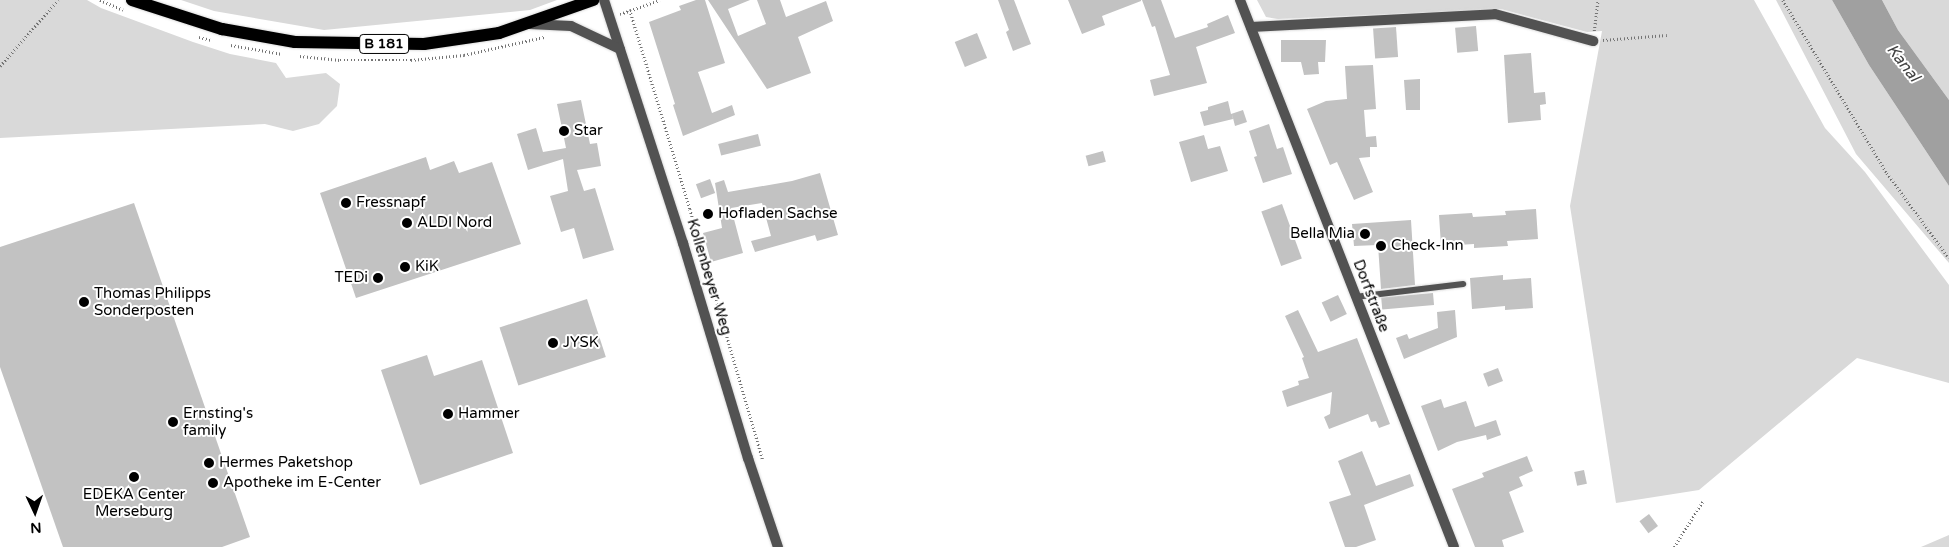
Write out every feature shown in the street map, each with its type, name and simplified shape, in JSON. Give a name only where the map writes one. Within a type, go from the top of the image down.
[{"type":"main road","name":"B 181","points":[[132,0],[222,29],[295,42],[424,44],[473,38],[526,24],[593,0]]},
{"type":"street","name":"Kollenbeyer Weg","points":[[604,0],[684,243],[766,514],[778,547]]},
{"type":"street","name":"Dorfstraße","points":[[1240,0],[1454,547]]},
{"type":"street","points":[[1251,27],[1495,14],[1593,41]]},
{"type":"street","points":[[526,24],[571,26],[620,49]]},
{"type":"lane","points":[[1355,297],[1463,284]]},
{"type":"path","points":[[0,66],[58,0]]},
{"type":"path","points":[[610,18],[660,0]]},
{"type":"path","points":[[1598,0],[1593,41],[1667,35]]},
{"type":"path","points":[[1783,0],[1887,173],[1949,258]]},
{"type":"path","points":[[630,10],[764,465]]},
{"type":"path","points":[[1674,547],[1703,501]]},
{"type":"shaded area","points":[[0,0],[87,0],[101,8],[193,42],[230,54],[276,63],[286,78],[326,73],[340,84],[337,106],[319,124],[293,131],[265,124],[0,138]]},
{"type":"shaded area","points":[[181,0],[557,0],[530,10],[324,30],[214,11]]},
{"type":"shaded area","points":[[1257,0],[1754,0],[1825,128],[1865,172],[1949,285],[1949,383],[1857,358],[1699,490],[1616,503],[1570,206],[1602,31],[1587,32],[1501,9],[1278,19],[1266,17]]},
{"type":"shaded area","points":[[1776,0],[1832,0],[1869,65],[1949,186],[1949,263],[1856,154]]},
{"type":"shaded area","points":[[1882,0],[1949,0],[1949,100],[1898,30]]},
{"type":"shaded area","points":[[1949,535],[1949,547],[1921,547]]},
{"type":"water","name":"Kanal","points":[[1832,0],[1882,0],[1898,30],[1949,100],[1949,186],[1869,65]]},
{"type":"building","points":[[696,0],[705,0],[725,63],[698,72],[712,113],[732,105],[735,115],[683,136],[649,22],[681,10],[679,6]]},
{"type":"building","points":[[708,0],[750,0],[728,9],[738,36],[766,24],[757,0],[780,0],[786,17],[826,1],[833,21],[798,37],[811,73],[767,89]]},
{"type":"building","points":[[998,0],[1014,0],[1031,44],[1013,51],[1006,32],[1009,30]]},
{"type":"building","points":[[1068,0],[1141,1],[1102,16],[1105,25],[1082,34]]},
{"type":"building","points":[[1142,0],[1161,0],[1175,38],[1208,27],[1207,24],[1228,15],[1235,33],[1196,47],[1207,83],[1154,96],[1150,80],[1170,75],[1155,26],[1152,27]]},
{"type":"building","points":[[1476,26],[1478,51],[1457,53],[1455,28]]},
{"type":"building","points":[[1396,27],[1398,57],[1375,59],[1373,29]]},
{"type":"building","points":[[977,33],[987,58],[965,67],[955,42]]},
{"type":"building","points":[[1281,40],[1326,40],[1325,62],[1318,62],[1319,74],[1304,75],[1301,62],[1281,62]]},
{"type":"building","points":[[1531,53],[1534,93],[1545,92],[1546,104],[1540,105],[1541,120],[1508,123],[1504,55]]},
{"type":"building","points":[[1373,65],[1376,109],[1364,110],[1366,137],[1376,136],[1377,147],[1370,147],[1370,157],[1359,158],[1373,192],[1354,200],[1337,162],[1330,165],[1307,109],[1326,101],[1347,99],[1345,66]]},
{"type":"building","points":[[1420,79],[1420,110],[1406,110],[1404,80]]},
{"type":"building","points":[[581,100],[590,144],[597,143],[601,166],[577,170],[584,191],[595,188],[614,250],[583,259],[574,228],[561,232],[550,196],[568,191],[563,159],[528,170],[517,134],[536,128],[543,152],[566,148],[557,104]]},
{"type":"building","points":[[1228,101],[1231,114],[1243,110],[1247,122],[1235,126],[1232,114],[1233,119],[1204,126],[1200,112],[1208,110],[1208,107]]},
{"type":"building","points":[[1269,124],[1277,149],[1283,147],[1292,174],[1263,183],[1254,157],[1257,156],[1249,131]]},
{"type":"building","points":[[758,134],[761,146],[721,156],[718,144]]},
{"type":"building","points":[[1204,135],[1208,149],[1220,146],[1228,171],[1191,182],[1179,142]]},
{"type":"building","points":[[1103,151],[1106,162],[1088,166],[1086,156]]},
{"type":"building","points":[[426,157],[430,170],[454,161],[459,173],[492,162],[521,244],[356,298],[320,193]]},
{"type":"building","points":[[820,173],[838,235],[817,241],[815,235],[755,252],[751,241],[771,236],[762,203],[731,208],[743,253],[711,262],[703,233],[722,228],[715,183],[724,180],[728,192],[792,181]]},
{"type":"building","points":[[710,179],[715,193],[701,198],[696,184]]},
{"type":"building","points":[[134,203],[250,537],[222,547],[63,547],[0,367],[0,247]]},
{"type":"building","points":[[1282,204],[1302,259],[1281,266],[1261,212]]},
{"type":"building","points":[[1536,209],[1538,239],[1507,241],[1508,246],[1474,248],[1474,244],[1441,246],[1439,215],[1472,213],[1473,217],[1506,215],[1505,211]]},
{"type":"building","points":[[1411,220],[1415,285],[1381,289],[1378,245],[1354,246],[1352,224]]},
{"type":"building","points":[[1503,275],[1503,280],[1531,278],[1533,308],[1505,310],[1505,306],[1472,309],[1470,278]]},
{"type":"building","points":[[1433,293],[1434,305],[1382,309],[1381,298]]},
{"type":"building","points":[[1338,295],[1347,314],[1331,322],[1322,303]]},
{"type":"building","name":"JYSK","points":[[587,299],[606,357],[518,385],[500,327]]},
{"type":"building","points":[[1298,310],[1318,352],[1357,338],[1390,424],[1379,428],[1376,421],[1371,422],[1368,414],[1329,429],[1324,417],[1330,414],[1332,392],[1287,407],[1282,391],[1299,385],[1298,381],[1309,378],[1302,358],[1304,357],[1285,316]]},
{"type":"building","points":[[1455,310],[1457,337],[1404,359],[1396,338],[1407,334],[1409,339],[1438,328],[1437,312]]},
{"type":"building","name":"Hammer","points":[[427,355],[434,376],[482,360],[513,453],[420,485],[381,370]]},
{"type":"building","points":[[1498,368],[1503,381],[1488,387],[1483,374]]},
{"type":"building","points":[[1441,399],[1444,408],[1466,401],[1475,427],[1496,420],[1501,435],[1487,440],[1486,435],[1457,442],[1438,451],[1421,406]]},
{"type":"building","points":[[1362,451],[1376,486],[1410,474],[1414,486],[1364,505],[1376,540],[1356,547],[1345,547],[1329,502],[1351,495],[1338,461]]},
{"type":"building","points":[[1527,456],[1533,471],[1519,477],[1523,486],[1509,492],[1524,532],[1502,540],[1504,547],[1475,547],[1452,489],[1484,477],[1482,473]]},
{"type":"building","points":[[1584,470],[1587,484],[1577,486],[1574,472]]},
{"type":"building","points":[[1649,514],[1658,526],[1648,533],[1639,521]]},
{"type":"place","name":"Star","points":[[564,131]]},
{"type":"place","name":"Fressnapf","points":[[346,203]]},
{"type":"place","name":"Hofladen Sachse","points":[[708,214]]},
{"type":"place","name":"ALDI Nord","points":[[407,223]]},
{"type":"place","name":"Bella Mia","points":[[1365,234]]},
{"type":"place","name":"Check-Inn","points":[[1381,246]]},
{"type":"place","name":"KiK","points":[[405,267]]},
{"type":"place","name":"TEDi","points":[[378,278]]},
{"type":"place","name":"Thomas Philipps Sonderposten","points":[[84,302]]},
{"type":"place","name":"JYSK","points":[[553,343]]},
{"type":"place","name":"Hammer","points":[[448,414]]},
{"type":"place","name":"Ernsting's family","points":[[173,422]]},
{"type":"place","name":"Hermes Paketshop","points":[[209,463]]},
{"type":"place","name":"EDEKA Center Merseburg","points":[[134,477]]},
{"type":"place","name":"Apotheke im E-Center","points":[[213,483]]}]
